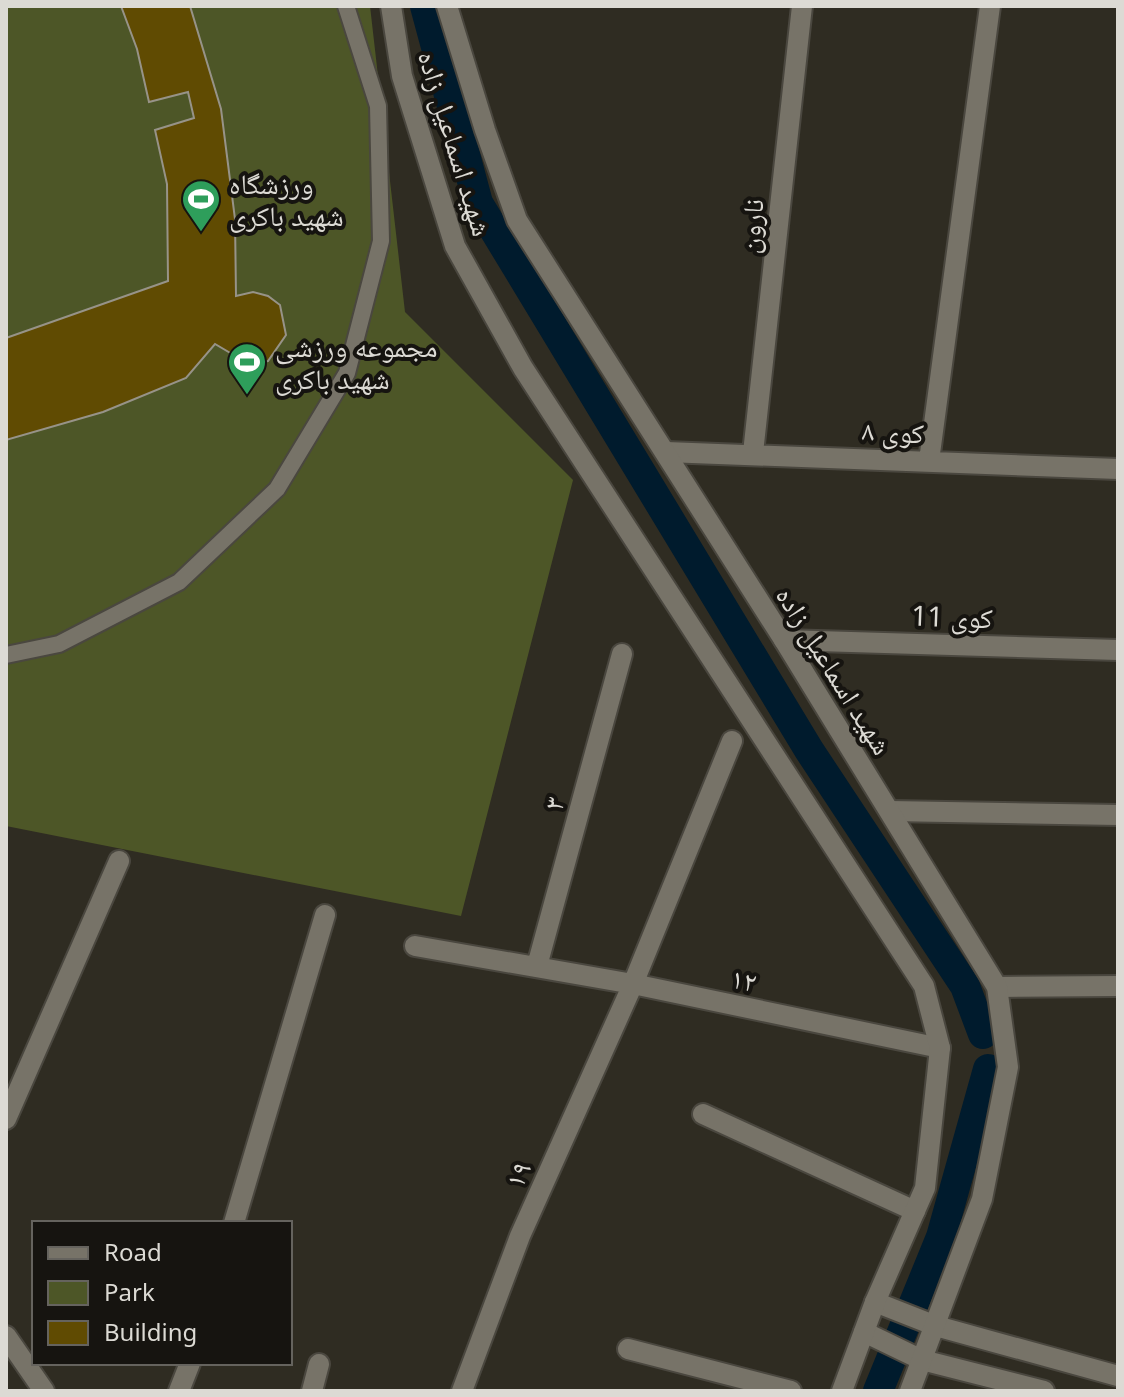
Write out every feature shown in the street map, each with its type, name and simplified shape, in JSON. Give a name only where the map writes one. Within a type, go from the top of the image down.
[{"type":"street","name":"شهید اسماعیل زاده","points":[[391,6],[402,76],[455,246],[523,368],[924,986],[940,1048],[925,1188],[875,1302],[842,1391]]},
{"type":"street","name":"شهید اسماعیل زاده","points":[[447,6],[485,130],[517,220],[784,640],[997,987],[1008,1067],[982,1199],[910,1391]]},
{"type":"street","name":"نارون","points":[[753,453],[802,6]]},
{"type":"street","points":[[929,461],[990,6]]},
{"type":"street","name":"کوی ۸","points":[[666,452],[1118,469]]},
{"type":"street","name":"کوی 11","points":[[784,640],[1118,650]]},
{"type":"street","name":"۳","points":[[537,966],[622,654]]},
{"type":"street","name":"۱۹","points":[[462,1391],[520,1236],[633,984],[732,741]]},
{"type":"street","points":[[890,811],[1118,815]]},
{"type":"street","points":[[6,1119],[119,861]]},
{"type":"street","points":[[235,1221],[325,915]]},
{"type":"street","name":"۱۲","points":[[415,946],[633,984],[940,1048]]},
{"type":"street","points":[[997,987],[1118,986]]},
{"type":"street","points":[[703,1114],[915,1211]]},
{"type":"street","points":[[875,1302],[936,1326],[1118,1376]]},
{"type":"street","points":[[864,1332],[922,1360],[1044,1391]]},
{"type":"street","points":[[6,1336],[44,1391]]},
{"type":"street","points":[[628,1349],[791,1391]]},
{"type":"street","points":[[312,1391],[319,1364]]},
{"type":"street","points":[[179,1391],[189,1365]]},
{"type":"lane","points":[[6,655],[59,644],[179,582],[277,489],[347,373],[381,241],[378,106],[346,6]]},
{"type":"green space","name":"مجموعه ورزشی شهید باکری","points":[[6,6],[370,6],[405,312],[573,480],[461,916],[6,826]]},
{"type":"building","name":"ورزشگاه شهید باکری","points":[[121,6],[190,6],[221,109],[235,219],[236,296],[253,292],[268,296],[280,305],[286,335],[268,361],[249,364],[215,344],[186,378],[103,412],[6,440],[6,338],[168,281],[167,184],[155,130],[194,118],[188,92],[149,102],[137,49]]},
{"type":"waterway","points":[[425,6],[478,203],[809,750],[965,986],[983,1034]]},
{"type":"waterway","points":[[878,1391],[941,1237],[988,1069]]},
{"type":"place","name":"ورزشگاه شهید باکری","points":[[201,233]]},
{"type":"place","name":"مجموعه ورزشی شهید باکری","points":[[247,396]]}]
